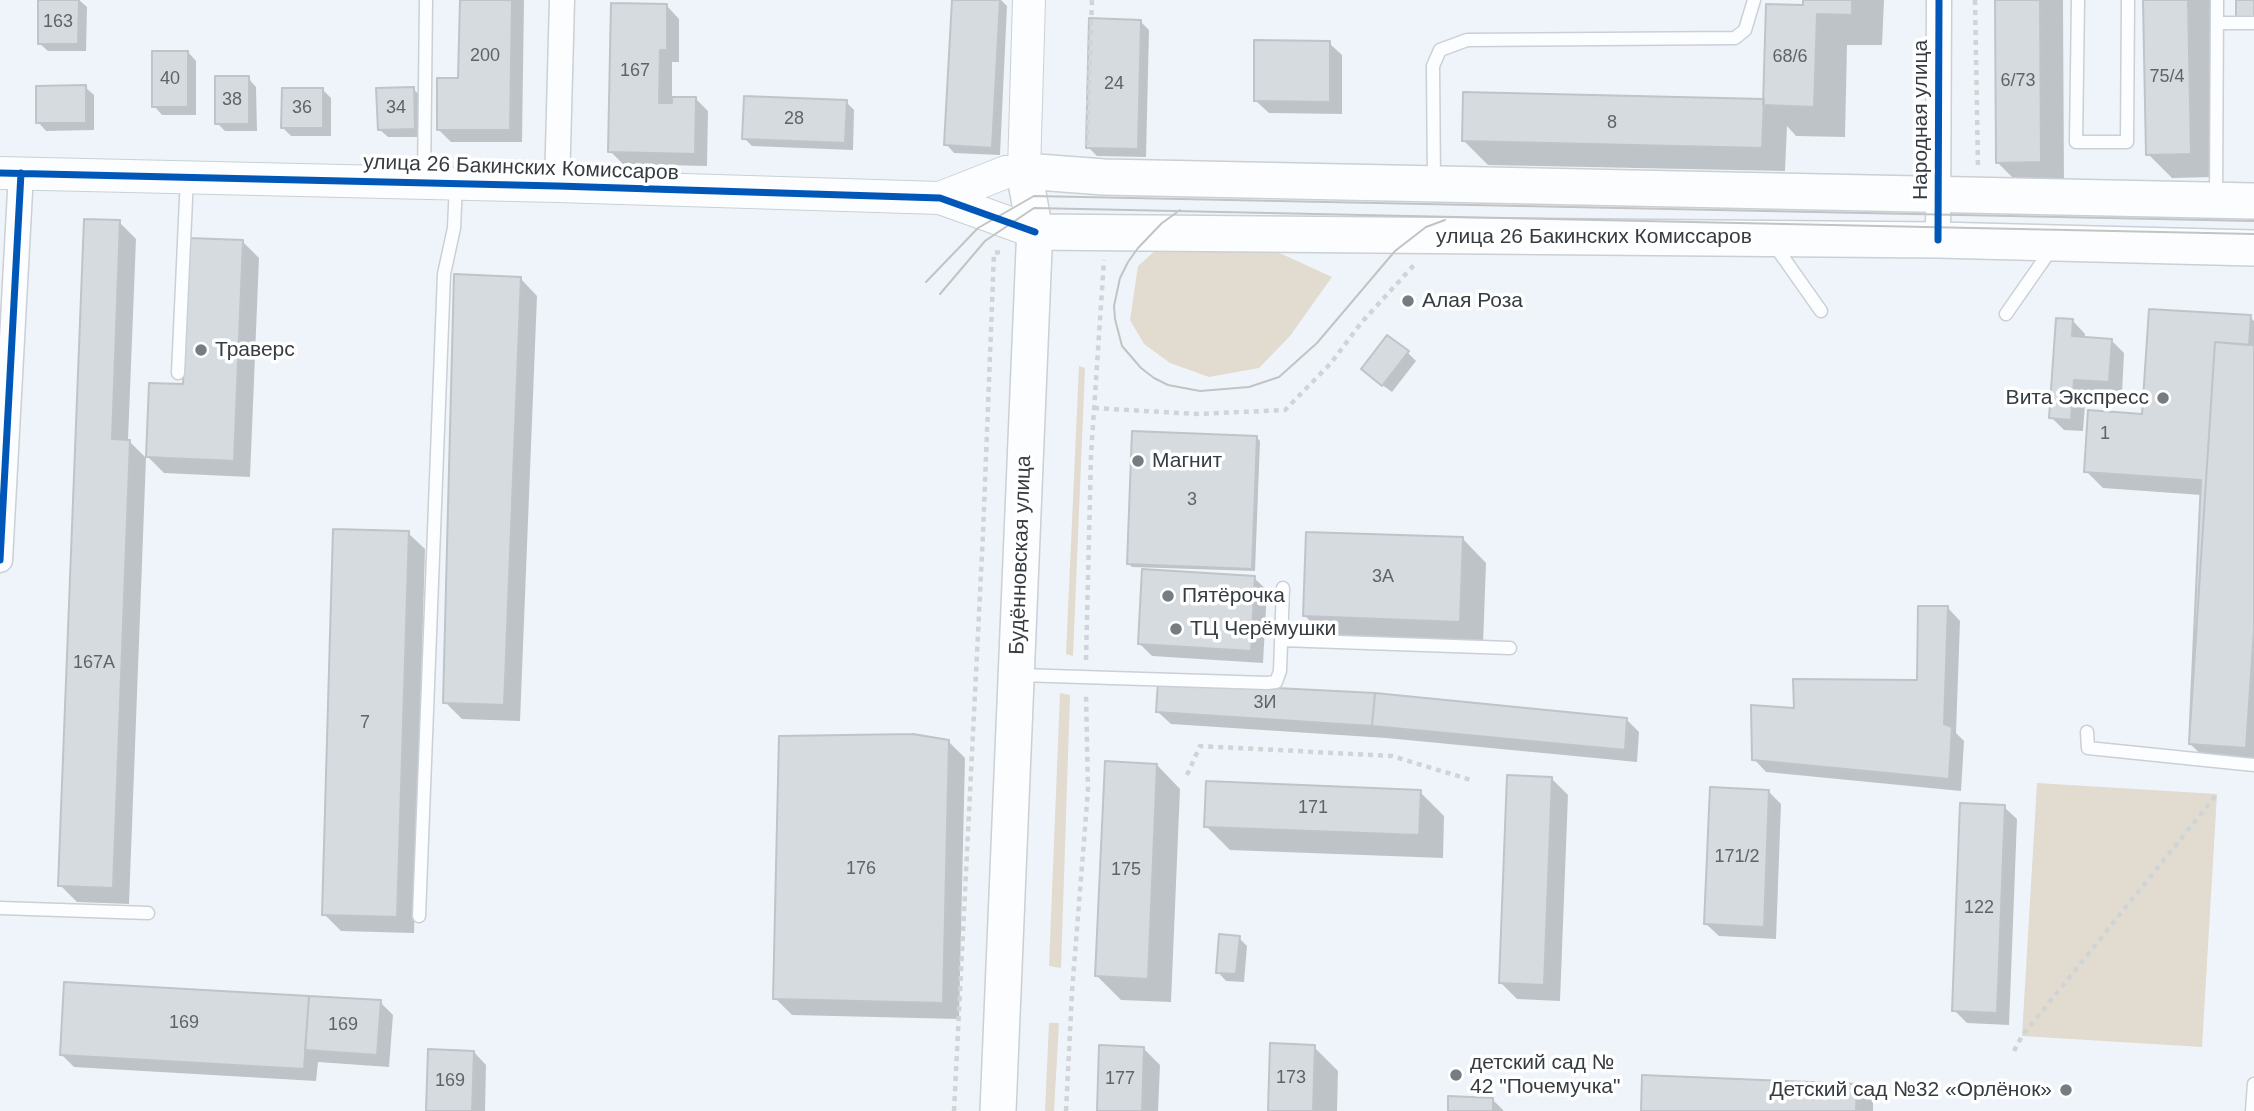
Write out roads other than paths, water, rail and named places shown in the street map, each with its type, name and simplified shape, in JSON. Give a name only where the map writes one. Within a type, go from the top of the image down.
[{"type":"main road","name":"улица 26 Бакинских Комиссаров","points":[[1024,171],[1104,177],[2254,201]]},
{"type":"main road","name":"Будённовская улица","points":[[998,1111],[1034,241],[1024,171]]},
{"type":"main road","name":"улица 26 Бакинских Комиссаров","points":[[1034,241],[1104,232],[1938,240],[2254,248]]},
{"type":"street","points":[[556,186],[562,0]]},
{"type":"street","name":"Будённовская улица","points":[[1024,171],[1029,0]]},
{"type":"street","name":"Народная улица","points":[[1938,240],[1939,0]]},
{"type":"street","name":"улица 26 Бакинских Комиссаров","points":[[940,198],[1006,172],[1024,171]]},
{"type":"street","name":"улица 26 Бакинских Комиссаров","points":[[11,173],[424,182],[940,198],[1034,241]]},
{"type":"street","points":[[0,559],[11,173]]},
{"type":"lane","points":[[424,182],[426,0]]},
{"type":"lane","points":[[1434,184],[1433,66],[1440,50],[1467,40],[1735,38],[1745,30],[1754,0]]},
{"type":"lane","points":[[2078,0],[2076,142],[2127,142],[2128,0]]},
{"type":"lane","points":[[2216,200],[2217,0]]},
{"type":"lane","points":[[2217,23],[2254,23]]},
{"type":"lane","points":[[178,373],[187,177]]},
{"type":"lane","points":[[419,916],[444,274],[454,228],[456,183]]},
{"type":"lane","points":[[1770,238],[1821,311]]},
{"type":"lane","points":[[2006,314],[2056,243]]},
{"type":"lane","points":[[1016,674],[1276,682],[1280,671],[1283,588]]},
{"type":"lane","points":[[1281,640],[1510,648]]},
{"type":"lane","points":[[2087,732],[2088,748],[2254,765]]},
{"type":"lane","points":[[0,908],[148,913]]},
{"type":"lane","points":[[2252,1111],[2254,1084]]},
{"type":"tram line","points":[[926,282],[978,228],[1034,196],[2254,221]]},
{"type":"tram line","points":[[940,294],[985,241],[1034,208],[2254,234]]},
{"type":"tram line","points":[[1180,210],[1162,223],[1128,262],[1120,278],[1114,306],[1115,319],[1122,346],[1141,368],[1168,385],[1200,391],[1249,387],[1279,377],[1317,343],[1395,251],[1426,227],[1445,220]]},
{"type":"place","name":"Алая Роза","points":[[1408,301]]},
{"type":"place","name":"Траверс","points":[[201,350]]},
{"type":"place","name":"Вита Экспресс","points":[[2163,398]]},
{"type":"place","name":"Магнит","points":[[1138,461]]},
{"type":"place","name":"Пятёрочка","points":[[1168,596]]},
{"type":"place","name":"ТЦ Черёмушки","points":[[1176,629]]},
{"type":"place","name":"детский сад № 42 \"Почемучка\"","points":[[1456,1075]]},
{"type":"place","name":"Детский сад №32 «Орлёнок»","points":[[2066,1090]]}]
